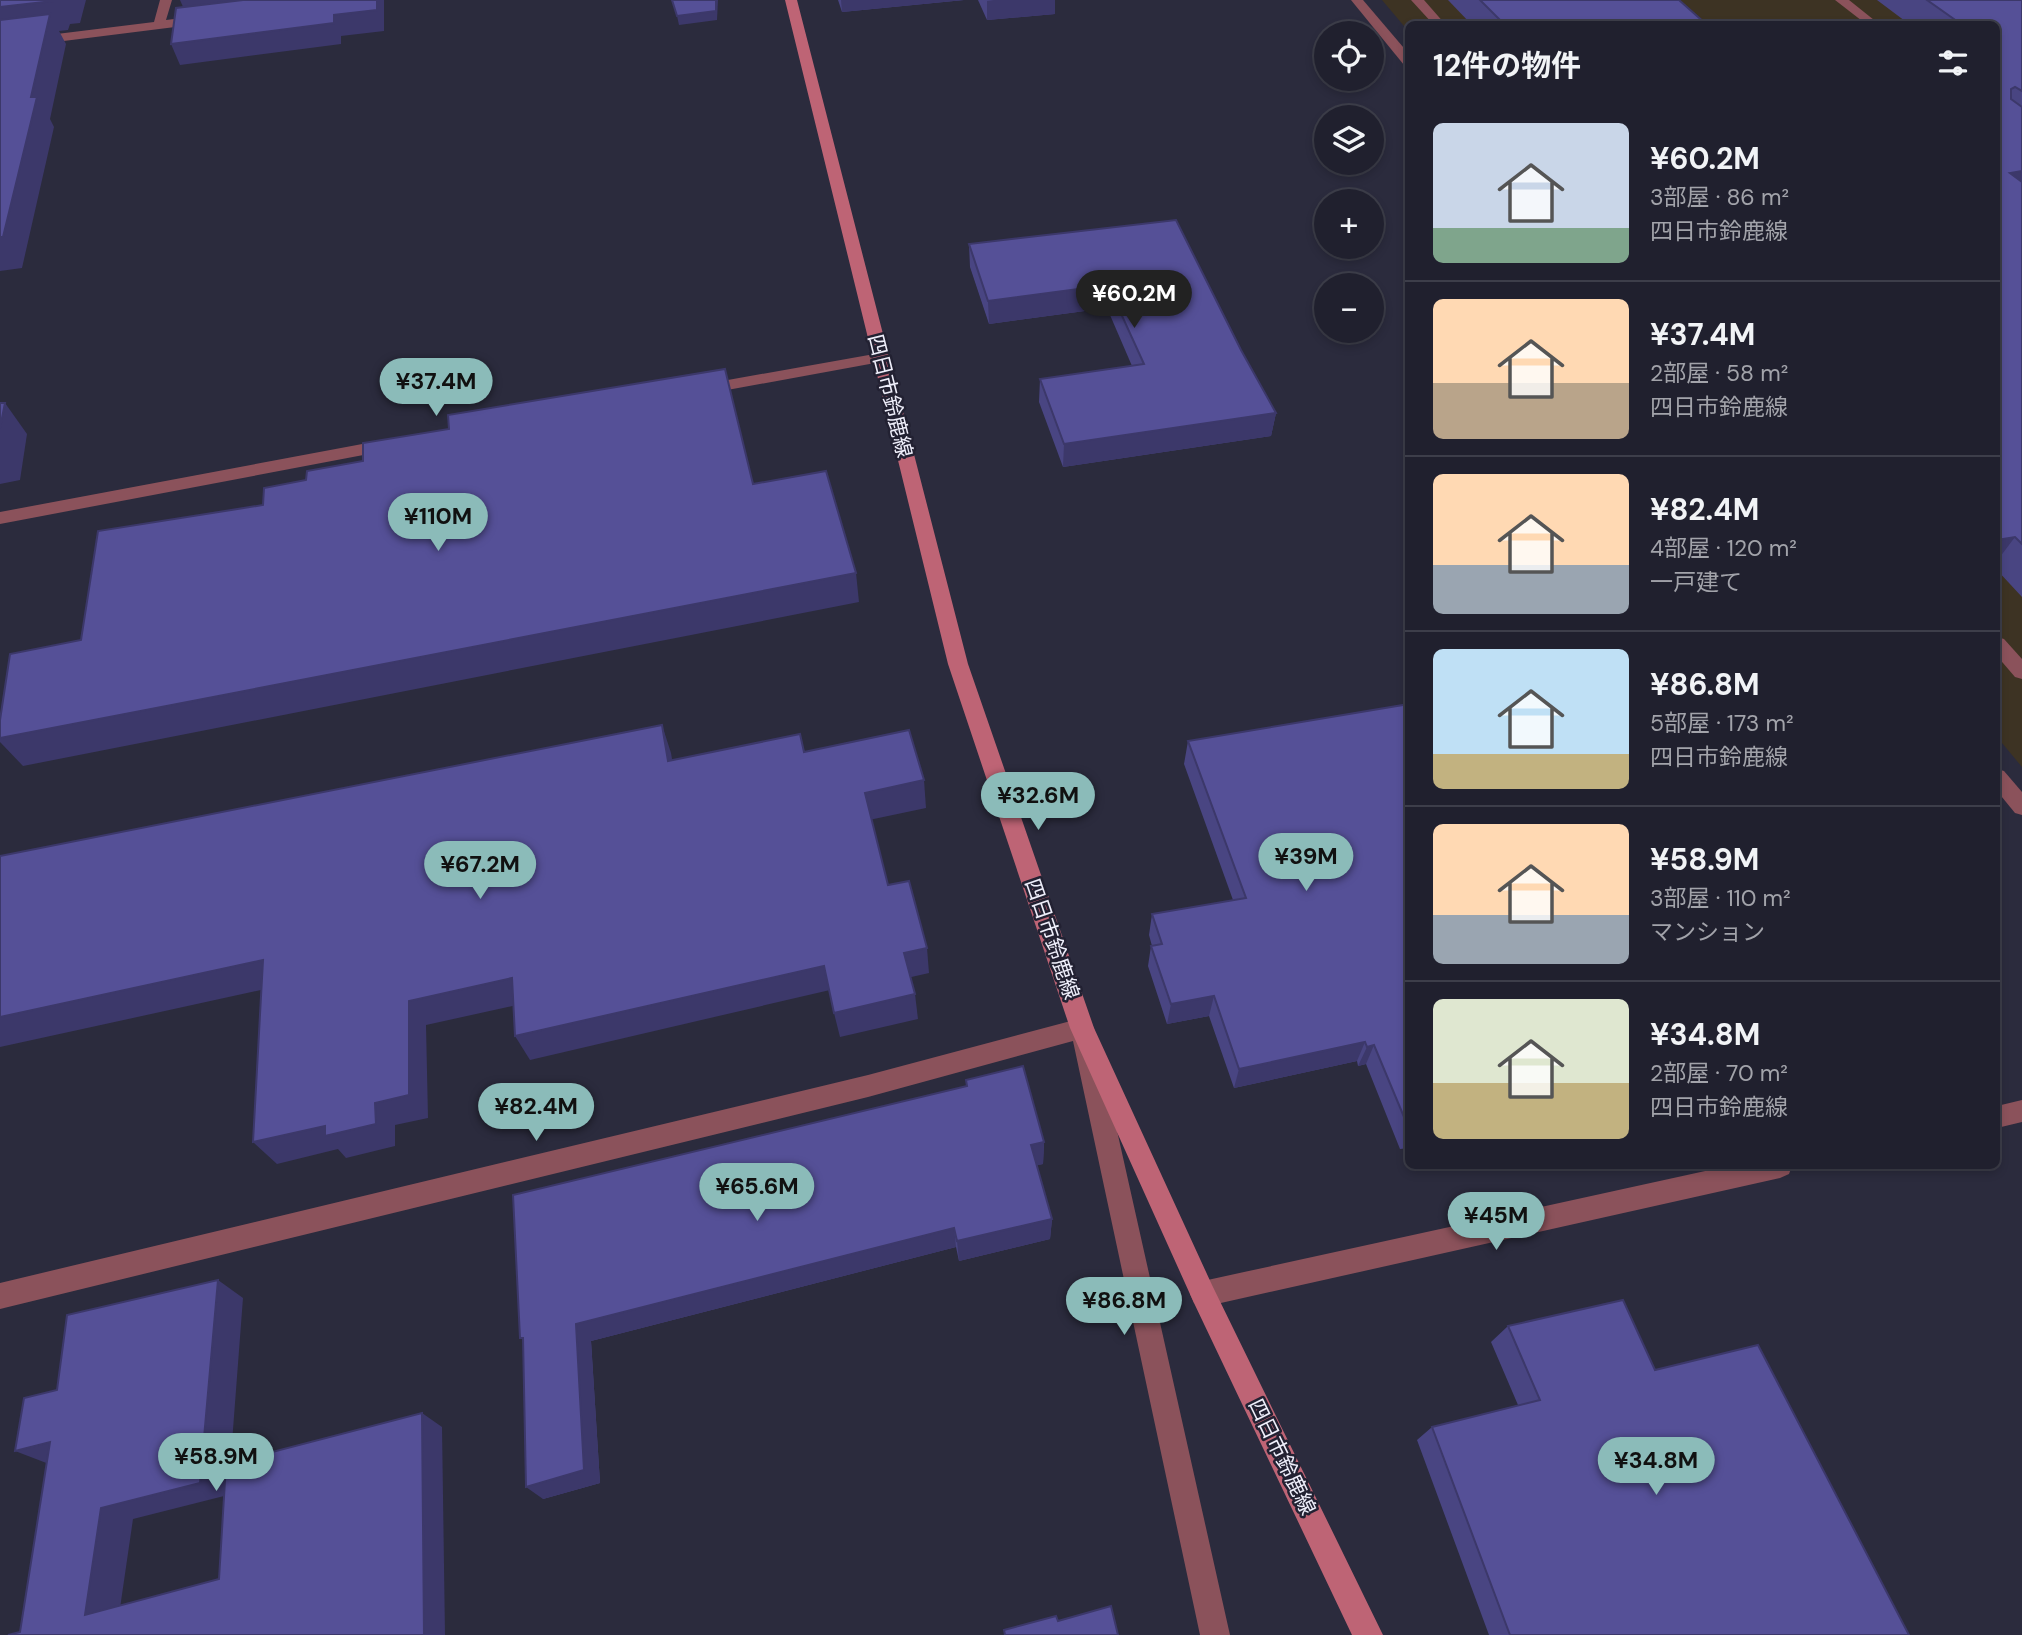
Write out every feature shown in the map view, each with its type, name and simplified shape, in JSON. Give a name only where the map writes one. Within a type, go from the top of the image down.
[{"type":"main road","name":"四日市鈴鹿線","points":[[791,0],[958,664],[1082,1028],[1203,1294],[1367,1635]]},
{"type":"street","points":[[159,25],[166,0]]},
{"type":"street","points":[[1357,0],[1405,57]]},
{"type":"street","points":[[1417,0],[1436,21]]},
{"type":"street","points":[[1841,0],[1869,21]]},
{"type":"street","points":[[0,45],[211,19]]},
{"type":"street","points":[[690,392],[880,358]]},
{"type":"street","points":[[0,518],[64,503],[404,443]]},
{"type":"street","points":[[2000,647],[2022,672]]},
{"type":"street","points":[[2000,781],[2022,807]]},
{"type":"street","points":[[0,1296],[868,1086],[1082,1028],[1214,1635]]},
{"type":"street","points":[[2000,1116],[2022,1111]]},
{"type":"street","points":[[1203,1294],[1766,1169]]},
{"type":"shaded area","points":[[1382,0],[2022,0],[2022,767],[2000,741],[2000,21],[1405,21],[1405,27]]},
{"type":"building","points":[[0,0],[53,0],[53,1],[0,7]]},
{"type":"building","points":[[243,0],[377,0],[377,10],[334,15],[334,23],[171,44],[176,8]]},
{"type":"building","points":[[672,0],[716,0],[716,11],[677,16]]},
{"type":"building","points":[[1480,0],[1679,0],[1703,21],[1501,21]]},
{"type":"building","points":[[1927,0],[2022,0],[2022,91],[2015,87],[2011,89],[2011,99],[2022,107],[2022,171],[2010,173],[2022,182],[2022,544],[2015,537],[2000,540],[2000,21],[1957,21]]},
{"type":"building","points":[[50,14],[31,97],[37,97],[3,237],[0,237],[0,20]]},
{"type":"building","points":[[1176,220],[1276,413],[1064,444],[1040,379],[1144,364],[1108,285],[988,301],[969,244]]},
{"type":"building","points":[[725,369],[753,484],[826,471],[856,573],[0,738],[0,720],[10,654],[81,640],[98,531],[263,505],[264,488],[306,480],[307,471],[363,461],[363,443],[449,429],[448,415]]},
{"type":"building","points":[[0,403],[5,403],[0,428]]},
{"type":"building","points":[[1405,705],[1405,1119],[1374,1045],[1367,1047],[1365,1042],[1239,1069],[1214,996],[1171,1004],[1151,946],[1162,944],[1152,914],[1246,898],[1188,741]]},
{"type":"building","points":[[662,725],[668,761],[800,734],[804,752],[909,730],[924,780],[865,793],[888,885],[909,881],[927,948],[904,953],[915,994],[834,1013],[824,966],[515,1036],[512,978],[409,1001],[409,1095],[375,1103],[376,1124],[325,1136],[325,1126],[253,1142],[263,960],[0,1017],[0,856]]},
{"type":"building","points":[[1023,1066],[1044,1142],[1031,1145],[1052,1219],[957,1241],[954,1228],[576,1324],[584,1470],[526,1487],[523,1338],[520,1338],[513,1195],[967,1086],[966,1080]]},
{"type":"building","points":[[218,1280],[200,1483],[101,1508],[85,1615],[219,1579],[226,1464],[422,1413],[424,1635],[8,1635],[20,1632],[50,1442],[15,1451],[24,1398],[57,1390],[67,1315]]},
{"type":"building","points":[[1623,1300],[1655,1370],[1758,1345],[1909,1635],[1510,1635],[1432,1427],[1540,1400],[1508,1326]]},
{"type":"building","points":[[1111,1606],[1118,1635],[1005,1635],[1004,1630],[1056,1616],[1058,1621]]}]
